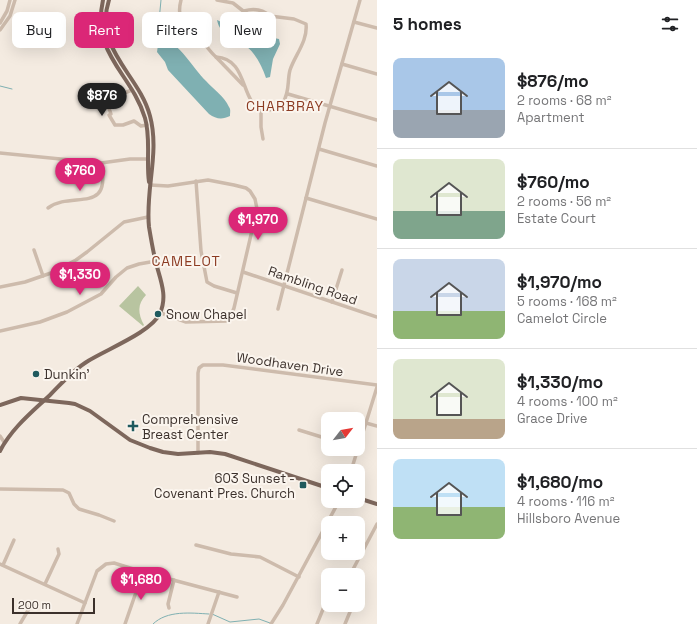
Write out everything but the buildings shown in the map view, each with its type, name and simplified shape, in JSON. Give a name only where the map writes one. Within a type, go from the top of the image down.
[{"type":"main road","points":[[102,12],[103,0]]},
{"type":"main road","points":[[107,12],[109,0]]},
{"type":"main road","points":[[106,48],[119,70],[134,88]]},
{"type":"main road","points":[[0,451],[4,442],[18,424],[71,374],[88,361],[147,328],[154,322],[161,312],[164,295],[148,217],[153,151],[149,125],[134,88],[112,48]]},
{"type":"main road","points":[[119,70],[123,67]]},
{"type":"main road","points":[[149,125],[147,171],[150,185]]},
{"type":"main road","points":[[147,159],[151,156],[153,151]]},
{"type":"main road","points":[[147,159],[151,164],[152,171]]},
{"type":"main road","points":[[0,405],[21,398],[69,403],[79,406],[99,417],[130,440],[150,448],[178,454],[198,452],[230,455],[321,486]]},
{"type":"main road","points":[[365,500],[377,504]]},
{"type":"street","points":[[0,23],[10,0]]},
{"type":"street","points":[[0,30],[7,21],[15,0]]},
{"type":"street","points":[[181,0],[179,14],[183,24],[201,39],[216,57],[246,87]]},
{"type":"street","points":[[217,0],[230,1],[244,11],[260,9],[264,12]]},
{"type":"street","points":[[278,309],[330,107],[360,0]]},
{"type":"street","points":[[216,57],[225,59],[234,66],[252,101],[261,109],[269,110],[281,105],[288,94],[290,70],[301,48],[306,24],[294,19],[276,17]]},
{"type":"street","points":[[3,19],[7,21]]},
{"type":"street","points":[[354,22],[377,28]]},
{"type":"street","points":[[342,64],[377,74]]},
{"type":"street","points":[[134,88],[106,100],[111,114],[109,115],[115,125],[123,125],[134,122],[141,126],[149,125]]},
{"type":"street","points":[[288,94],[377,120]]},
{"type":"street","points":[[261,109],[263,139]]},
{"type":"street","points":[[319,149],[377,166]]},
{"type":"street","points":[[0,153],[101,163],[130,159],[147,159]]},
{"type":"street","points":[[48,208],[53,204],[90,198],[98,194],[103,187],[101,163]]},
{"type":"street","points":[[150,185],[168,186],[208,180],[246,188],[253,195],[256,203],[256,214],[243,272],[232,314],[227,320],[186,322],[161,312]]},
{"type":"street","points":[[196,181],[201,251],[208,282],[211,285],[237,293]]},
{"type":"street","points":[[306,198],[377,219]]},
{"type":"street","points":[[0,287],[25,282],[51,273],[76,260],[124,222],[148,217]]},
{"type":"street","points":[[34,250],[43,276]]},
{"type":"street","points":[[0,332],[40,322],[67,312],[101,294],[116,277],[127,268],[156,261]]},
{"type":"street","points":[[332,302],[342,270]]},
{"type":"street","name":"Rambling Road","points":[[243,272],[377,317]]},
{"type":"street","name":"Woodhaven Drive","points":[[198,452],[198,373],[200,366],[206,364],[223,365],[377,386]]},
{"type":"street","points":[[365,426],[377,386]]},
{"type":"street","points":[[366,423],[377,426]]},
{"type":"street","points":[[300,430],[321,437]]},
{"type":"street","points":[[0,436],[4,442]]},
{"type":"street","points":[[0,489],[63,490],[69,493],[74,504],[79,509],[99,514],[114,521]]},
{"type":"street","points":[[271,624],[299,577],[335,508]]},
{"type":"street","points":[[354,568],[377,524]]},
{"type":"street","points":[[14,540],[2,564],[85,603]]},
{"type":"street","points":[[196,545],[231,554],[260,557],[299,577]]},
{"type":"street","points":[[45,584],[59,554],[58,549]]},
{"type":"street","points":[[76,624],[97,570],[103,566],[114,563],[237,597]]},
{"type":"street","points":[[125,624],[143,572]]},
{"type":"street","points":[[169,608],[168,604],[174,580]]},
{"type":"street","points":[[208,624],[219,592]]},
{"type":"street","points":[[20,624],[30,607]]},
{"type":"street","points":[[317,624],[322,612]]},
{"type":"street","points":[[345,624],[350,612]]},
{"type":"green space","points":[[138,286],[146,295],[141,302],[139,309],[144,325],[143,326],[119,306]]},
{"type":"water","points":[[276,38],[279,39],[280,44],[273,59],[270,77],[266,78],[263,69],[249,48],[276,48]]},
{"type":"water","points":[[158,48],[178,48],[201,76],[222,96],[230,108],[230,116],[219,118],[209,114],[168,70],[165,62],[157,52]]},
{"type":"waterway","points":[[160,12],[161,0]]},
{"type":"waterway","points":[[0,86],[12,89]]},
{"type":"waterway","points":[[153,624],[165,616],[172,614],[209,614]]},
{"type":"waterway","points":[[212,614],[230,622],[259,619],[270,623]]},
{"type":"place","name":"Snow Chapel","points":[[158,314]]},
{"type":"place","name":"Dunkin'","points":[[36,374]]},
{"type":"place","name":"Comprehensive Breast Center","points":[[133,426]]},
{"type":"place","name":"603 Sunset - Covenant Pres. Church","points":[[303,485]]},
{"type":"district","name":"CHARBRAY","points":[[285,106]]},
{"type":"district","name":"CAMELOT","points":[[186,261]]}]
